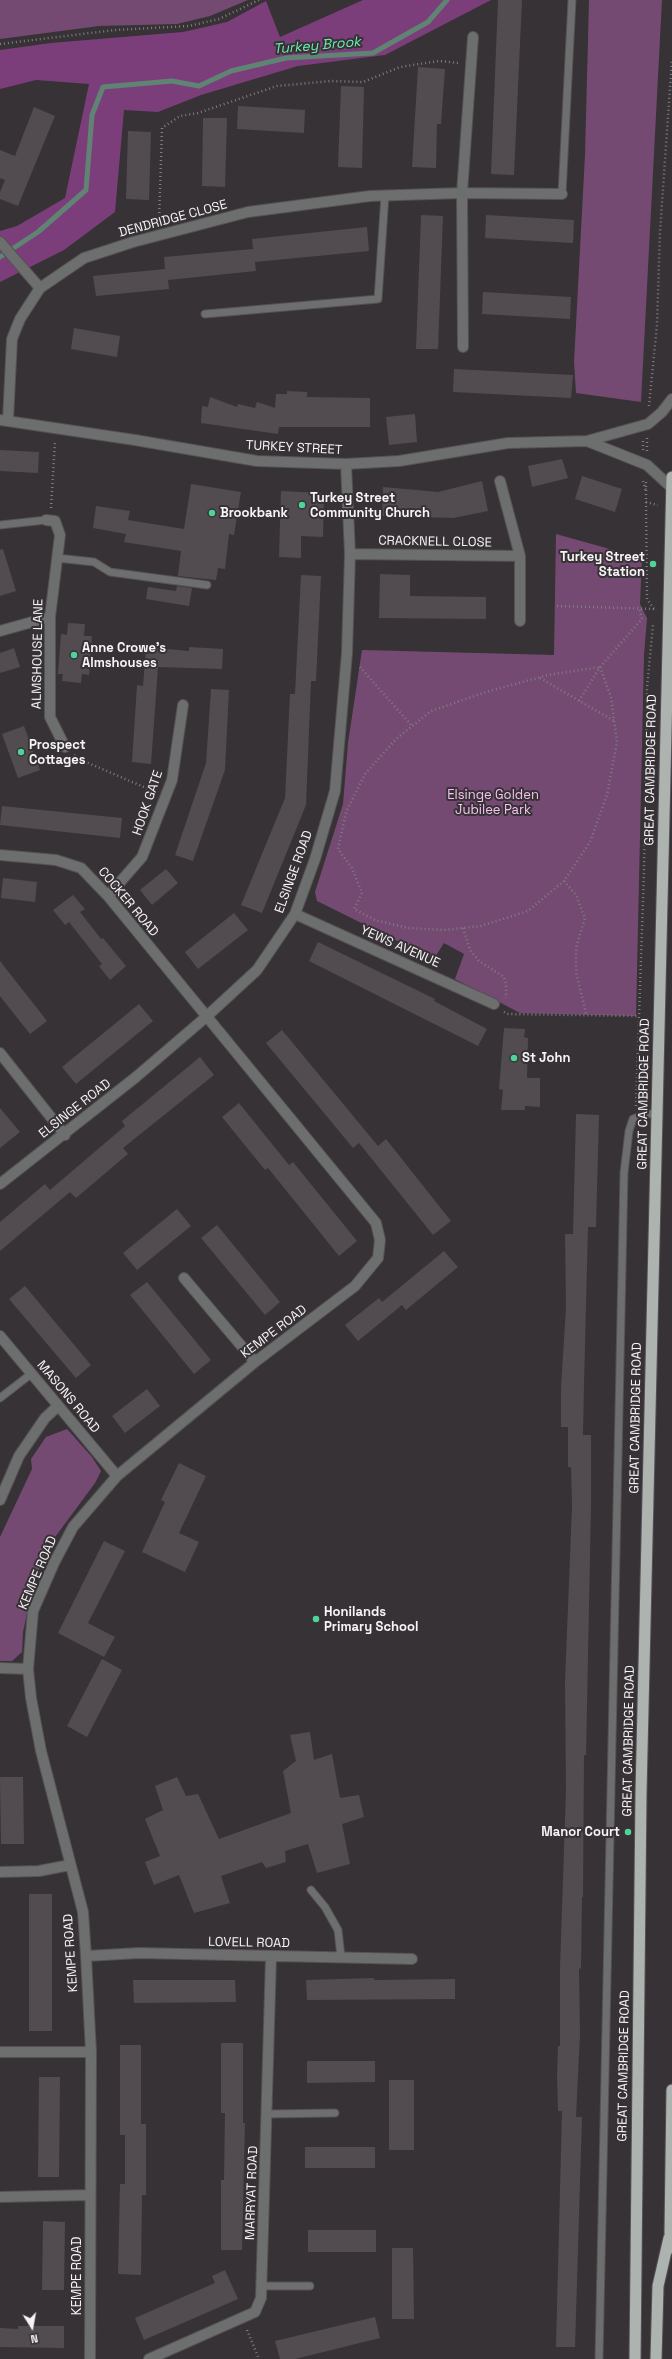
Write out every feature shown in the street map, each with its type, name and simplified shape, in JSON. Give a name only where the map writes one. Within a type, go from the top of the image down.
[{"type":"highway","name":"GREAT CAMBRIDGE ROAD","points":[[634,2359],[641,1793],[672,477]]},
{"type":"highway","points":[[672,2090],[670,2233],[672,2248]]},
{"type":"highway","points":[[656,2359],[658,2286],[670,2233]]},
{"type":"street","points":[[463,347],[462,193],[473,37]]},
{"type":"street","name":"DENDRIDGE CLOSE","points":[[4,420],[12,339],[20,319],[40,288],[84,258],[159,235],[248,212],[385,195],[462,193],[562,194]]},
{"type":"street","points":[[1,243],[40,288]]},
{"type":"street","name":"TURKEY STREET","points":[[4,420],[257,461],[346,464],[399,461],[508,443],[587,441],[648,424],[662,412],[672,399]]},
{"type":"street","name":"TURKEY STREET","points":[[587,441],[647,465],[672,488]]},
{"type":"street","name":"ELSINGE ROAD","points":[[0,1184],[64,1135],[206,1017],[257,970],[295,914],[315,859],[335,791],[347,653],[350,554],[346,464]]},
{"type":"street","points":[[500,481],[520,556],[520,621]]},
{"type":"street","name":"ALMSHOUSE LANE","points":[[48,520],[55,521],[60,536],[50,617],[50,717],[65,746]]},
{"type":"street","name":"CRACKNELL CLOSE","points":[[350,554],[520,556]]},
{"type":"street","points":[[0,631],[50,617]]},
{"type":"street","name":"HOOK GATE","points":[[108,896],[142,857],[172,780],[183,705]]},
{"type":"street","name":"COCKER ROAD","points":[[0,855],[56,860],[81,868],[108,896],[206,1017]]},
{"type":"street","name":"YEWS AVENUE","points":[[295,914],[494,1004]]},
{"type":"street","name":"KEMPE ROAD","points":[[90,2359],[91,2052],[83,1912],[41,1751],[28,1669],[33,1611],[54,1562],[73,1527],[117,1476],[255,1362],[356,1286],[378,1258],[380,1240],[376,1223],[206,1017]]},
{"type":"street","points":[[0,1053],[64,1135]]},
{"type":"street","points":[[184,1278],[255,1362]]},
{"type":"street","name":"MASONS ROAD","points":[[0,1336],[117,1476]]},
{"type":"street","points":[[0,1500],[19,1456],[45,1418],[58,1406]]},
{"type":"street","points":[[0,1668],[28,1669]]},
{"type":"street","points":[[0,1872],[39,1872],[70,1865]]},
{"type":"street","name":"LOVELL ROAD","points":[[86,1956],[139,1953],[271,1957],[341,1956],[412,1959]]},
{"type":"street","name":"MARRYAT ROAD","points":[[149,2359],[255,2312],[261,2298],[268,2114],[271,1957]]},
{"type":"street","points":[[0,2052],[91,2052]]},
{"type":"street","points":[[0,2197],[90,2196]]},
{"type":"lane","points":[[562,194],[572,0]]},
{"type":"lane","points":[[204,314],[378,299],[385,195]]},
{"type":"lane","points":[[0,525],[48,520]]},
{"type":"lane","points":[[57,558],[94,562],[110,572],[207,585]]},
{"type":"lane","points":[[599,2359],[624,1173],[629,1131],[633,1119],[646,1114],[658,1114]]},
{"type":"lane","points":[[0,1398],[32,1374]]},
{"type":"lane","points":[[311,1890],[325,1907],[338,1930],[341,1956]]},
{"type":"lane","points":[[268,2114],[335,2113]]},
{"type":"lane","points":[[262,2286],[310,2286]]},
{"type":"path","points":[[0,44],[115,30],[189,26],[220,19],[259,0]]},
{"type":"path","points":[[649,403],[656,325],[660,232],[672,59]]},
{"type":"path","points":[[159,235],[162,128],[180,116],[198,113],[277,86],[331,81],[363,82],[400,67],[438,61],[472,64]]},
{"type":"path","points":[[48,520],[55,428]]},
{"type":"path","points":[[645,433],[645,456]]},
{"type":"path","points":[[557,606],[654,609],[647,599],[646,502]]},
{"type":"path","points":[[579,701],[600,667],[642,619],[639,608]]},
{"type":"path","points":[[636,1117],[638,1016],[644,871],[647,688],[651,639]]},
{"type":"path","points":[[347,653],[412,726]]},
{"type":"path","points":[[600,667],[611,697],[617,742],[607,795],[590,842],[564,881],[528,911],[481,926],[444,930],[408,928],[375,920],[354,909],[362,893],[352,868],[338,849],[346,812],[365,774],[396,739],[431,711],[486,692],[539,678],[600,667]]},
{"type":"path","points":[[539,678],[614,721]]},
{"type":"path","points":[[65,746],[79,759],[165,797]]},
{"type":"path","points":[[564,881],[576,895],[585,918],[576,948],[576,972],[586,1014]]},
{"type":"path","points":[[463,928],[470,950],[479,961],[504,977],[506,984],[506,1000]]},
{"type":"path","points":[[494,1004],[507,1014],[586,1014],[638,1016]]},
{"type":"path","points":[[506,1007],[507,1014]]},
{"type":"path","points":[[243,2318],[259,2359]]},
{"type":"green space","points":[[0,0],[248,0],[210,16],[177,24],[99,26],[0,39]]},
{"type":"green space","points":[[589,0],[662,0],[641,402],[576,393],[574,362],[585,155]]},
{"type":"green space","name":"Elsinge Golden Jubilee Park","points":[[556,534],[642,558],[640,604],[647,618],[644,655],[636,1016],[520,1013],[455,979],[464,954],[444,943],[434,959],[317,901],[315,892],[343,804],[348,743],[362,650],[554,655]]},
{"type":"green space","points":[[67,1429],[92,1457],[101,1471],[95,1483],[47,1548],[33,1586],[23,1632],[22,1652],[12,1661],[0,1661],[0,1537],[32,1469],[31,1459],[46,1437]]},
{"type":"shaded area","points":[[363,0],[491,0],[385,55],[298,66],[201,95],[158,112],[124,110],[115,212],[64,250],[0,282],[0,231],[17,226],[65,198],[89,84],[36,80],[0,89],[0,50],[51,43],[183,32],[227,22],[266,1],[280,37]]},
{"type":"building","points":[[498,0],[522,0],[514,175],[491,174]]},
{"type":"building","points":[[418,67],[445,69],[441,124],[437,124],[436,168],[412,167]]},
{"type":"building","points":[[341,86],[364,87],[362,168],[338,167]]},
{"type":"building","points":[[238,106],[305,110],[304,133],[237,129]]},
{"type":"building","points":[[34,107],[55,116],[18,206],[0,199],[0,192],[5,180],[0,178],[0,150],[15,156]]},
{"type":"building","points":[[203,118],[227,118],[225,187],[202,186]]},
{"type":"building","points":[[128,131],[151,132],[149,200],[126,199]]},
{"type":"building","points":[[421,215],[443,216],[438,349],[416,349]]},
{"type":"building","points":[[486,215],[574,220],[573,243],[485,238]]},
{"type":"building","points":[[367,227],[369,251],[255,262],[256,271],[168,280],[169,289],[96,296],[93,276],[165,269],[164,257],[253,249],[252,239]]},
{"type":"building","points":[[483,292],[571,297],[570,319],[482,314]]},
{"type":"building","points":[[74,328],[120,336],[117,357],[71,349]]},
{"type":"building","points":[[454,369],[573,375],[571,398],[453,392]]},
{"type":"building","points":[[287,391],[307,392],[307,397],[370,398],[370,427],[279,427],[278,434],[201,423],[202,406],[208,407],[210,397],[237,407],[238,404],[255,408],[257,402],[275,408],[276,394],[287,394]]},
{"type":"building","points":[[415,414],[417,442],[389,445],[386,417]]},
{"type":"building","points":[[0,450],[39,452],[38,473],[0,471]]},
{"type":"building","points":[[562,459],[568,478],[532,487],[528,466]]},
{"type":"building","points":[[582,476],[622,489],[615,512],[575,499]]},
{"type":"building","points":[[482,481],[488,511],[453,518],[382,516],[383,487],[438,492]]},
{"type":"building","points":[[191,484],[241,492],[234,535],[229,534],[225,569],[218,568],[216,580],[178,576],[181,551],[124,542],[126,534],[93,528],[96,506],[130,511],[128,520],[184,529]]},
{"type":"building","points":[[281,491],[324,493],[323,537],[301,536],[301,558],[279,557]]},
{"type":"building","points":[[3,549],[16,591],[0,596],[0,550]]},
{"type":"building","points":[[380,574],[410,575],[410,596],[486,597],[486,619],[379,618]]},
{"type":"building","points":[[301,575],[321,576],[316,681],[311,681],[306,805],[262,913],[241,905],[285,798],[290,694],[295,694]]},
{"type":"building","points":[[177,586],[192,588],[189,606],[146,599],[148,587],[176,591]]},
{"type":"building","name":"Anne Crowe's Almshouses","points":[[68,623],[85,624],[84,636],[92,636],[89,675],[82,674],[81,683],[62,681],[63,674],[58,674],[61,634],[67,635]]},
{"type":"building","points":[[146,647],[189,651],[189,647],[223,649],[222,669],[158,667],[151,764],[132,762],[137,685],[143,686]]},
{"type":"building","points":[[14,648],[20,667],[0,673],[0,653]]},
{"type":"building","points":[[211,689],[229,690],[225,770],[193,861],[175,855],[206,763]]},
{"type":"building","name":"Prospect Cottages","points":[[24,726],[40,770],[18,778],[2,734]]},
{"type":"building","points":[[2,806],[122,818],[120,838],[0,825]]},
{"type":"building","points":[[166,869],[178,883],[152,905],[140,890]]},
{"type":"building","points":[[3,878],[37,882],[35,902],[1,898]]},
{"type":"building","points":[[73,895],[85,909],[80,912],[101,939],[103,938],[126,966],[110,980],[99,966],[102,964],[69,922],[65,925],[53,910]]},
{"type":"building","points":[[234,913],[248,930],[198,969],[185,952]]},
{"type":"building","points":[[318,942],[435,999],[434,1001],[487,1029],[478,1046],[309,961]]},
{"type":"building","points":[[0,961],[47,1021],[30,1034],[0,996]]},
{"type":"building","points":[[139,1004],[153,1021],[76,1084],[62,1067]]},
{"type":"building","name":"St John","points":[[504,1028],[525,1029],[524,1037],[528,1038],[527,1078],[540,1078],[540,1107],[525,1106],[525,1110],[501,1110],[503,1090],[499,1089]]},
{"type":"building","points":[[282,1030],[378,1146],[386,1139],[451,1221],[433,1235],[359,1143],[353,1148],[266,1043]]},
{"type":"building","points":[[200,1057],[214,1075],[123,1148],[128,1154],[76,1198],[70,1192],[0,1251],[0,1222],[45,1184],[50,1190],[125,1126],[122,1121]]},
{"type":"building","points":[[239,1103],[289,1165],[293,1162],[357,1241],[339,1256],[268,1168],[265,1170],[222,1117]]},
{"type":"building","points":[[0,1108],[20,1132],[0,1148]]},
{"type":"building","points":[[576,1114],[599,1115],[596,1227],[588,1227],[583,1435],[591,1435],[591,1506],[586,1755],[584,1755],[581,1969],[579,1968],[580,2034],[576,2117],[582,2117],[575,2347],[556,2347],[562,2111],[558,2111],[557,2076],[558,2046],[560,2046],[560,1968],[566,1789],[565,1682],[572,1506],[571,1467],[568,1467],[568,1427],[561,1427],[561,1388],[566,1307],[565,1234],[573,1234]]},
{"type":"building","points":[[177,1209],[191,1226],[137,1270],[123,1253]]},
{"type":"building","points":[[217,1225],[280,1302],[265,1315],[201,1238]]},
{"type":"building","points":[[444,1251],[458,1267],[406,1310],[402,1305],[358,1341],[345,1325],[379,1298],[382,1302]]},
{"type":"building","points":[[147,1282],[211,1360],[194,1374],[130,1295]]},
{"type":"building","points":[[25,1286],[91,1365],[76,1378],[9,1299]]},
{"type":"building","points":[[147,1389],[160,1406],[125,1433],[112,1416]]},
{"type":"building","points":[[179,1463],[206,1476],[179,1533],[199,1542],[185,1572],[142,1552],[165,1502],[161,1500]]},
{"type":"building","points":[[104,1541],[125,1551],[88,1623],[115,1637],[104,1657],[58,1633]]},
{"type":"building","points":[[102,1659],[122,1670],[87,1737],[67,1726]]},
{"type":"building","points":[[310,1732],[314,1760],[332,1754],[340,1798],[359,1795],[364,1817],[342,1824],[350,1864],[317,1873],[308,1844],[285,1851],[286,1862],[266,1868],[262,1862],[221,1876],[230,1903],[194,1913],[179,1875],[154,1885],[145,1862],[160,1856],[145,1819],[163,1810],[155,1786],[177,1777],[186,1796],[198,1794],[219,1839],[291,1813],[283,1771],[296,1761],[290,1735]]},
{"type":"building","points":[[0,1777],[23,1777],[24,1844],[1,1844]]},
{"type":"building","points":[[29,1894],[52,1894],[52,2031],[29,2031]]},
{"type":"building","points":[[374,1978],[374,1980],[455,1979],[455,1999],[307,2000],[306,1980]]},
{"type":"building","points":[[133,1980],[235,1980],[236,2002],[134,2003]]},
{"type":"building","points":[[221,2043],[243,2043],[243,2123],[245,2123],[242,2250],[221,2250],[221,2180],[224,2180],[225,2113],[221,2113]]},
{"type":"building","points":[[120,2045],[141,2045],[141,2124],[146,2124],[146,2195],[142,2195],[141,2275],[118,2274],[120,2184],[125,2184],[125,2135],[120,2135]]},
{"type":"building","points":[[307,2061],[375,2061],[375,2082],[307,2083]]},
{"type":"building","points":[[39,2077],[60,2077],[59,2177],[38,2177]]},
{"type":"building","points":[[389,2080],[414,2080],[414,2150],[389,2150]]},
{"type":"building","points":[[305,2147],[375,2147],[375,2168],[305,2168]]},
{"type":"building","points":[[43,2221],[65,2222],[64,2290],[42,2290]]},
{"type":"building","points":[[308,2230],[376,2230],[376,2252],[308,2252]]},
{"type":"building","points":[[392,2248],[413,2248],[414,2319],[392,2319]]},
{"type":"building","points":[[225,2270],[238,2299],[144,2340],[135,2318],[215,2283],[212,2276]]},
{"type":"building","points":[[375,2317],[380,2338],[295,2359],[280,2359],[275,2341]]},
{"type":"building","points":[[18,2326],[64,2326],[64,2348],[0,2347],[0,2328],[18,2329]]},
{"type":"waterway","name":"Turkey Brook","points":[[0,257],[38,232],[86,190],[92,115],[103,87],[172,81],[199,86],[231,71],[286,58],[373,53],[428,22],[447,0]]},
{"type":"place","name":"Turkey Street Community Church","points":[[302,505]]},
{"type":"place","name":"Brookbank","points":[[212,513]]},
{"type":"place","name":"Turkey Street Station","points":[[653,564]]},
{"type":"place","name":"Anne Crowe's Almshouses","points":[[74,655]]},
{"type":"place","name":"Prospect Cottages","points":[[21,752]]},
{"type":"place","name":"St John","points":[[514,1058]]},
{"type":"place","name":"Honilands Primary School","points":[[316,1619]]},
{"type":"place","name":"Manor Court","points":[[628,1832]]}]
